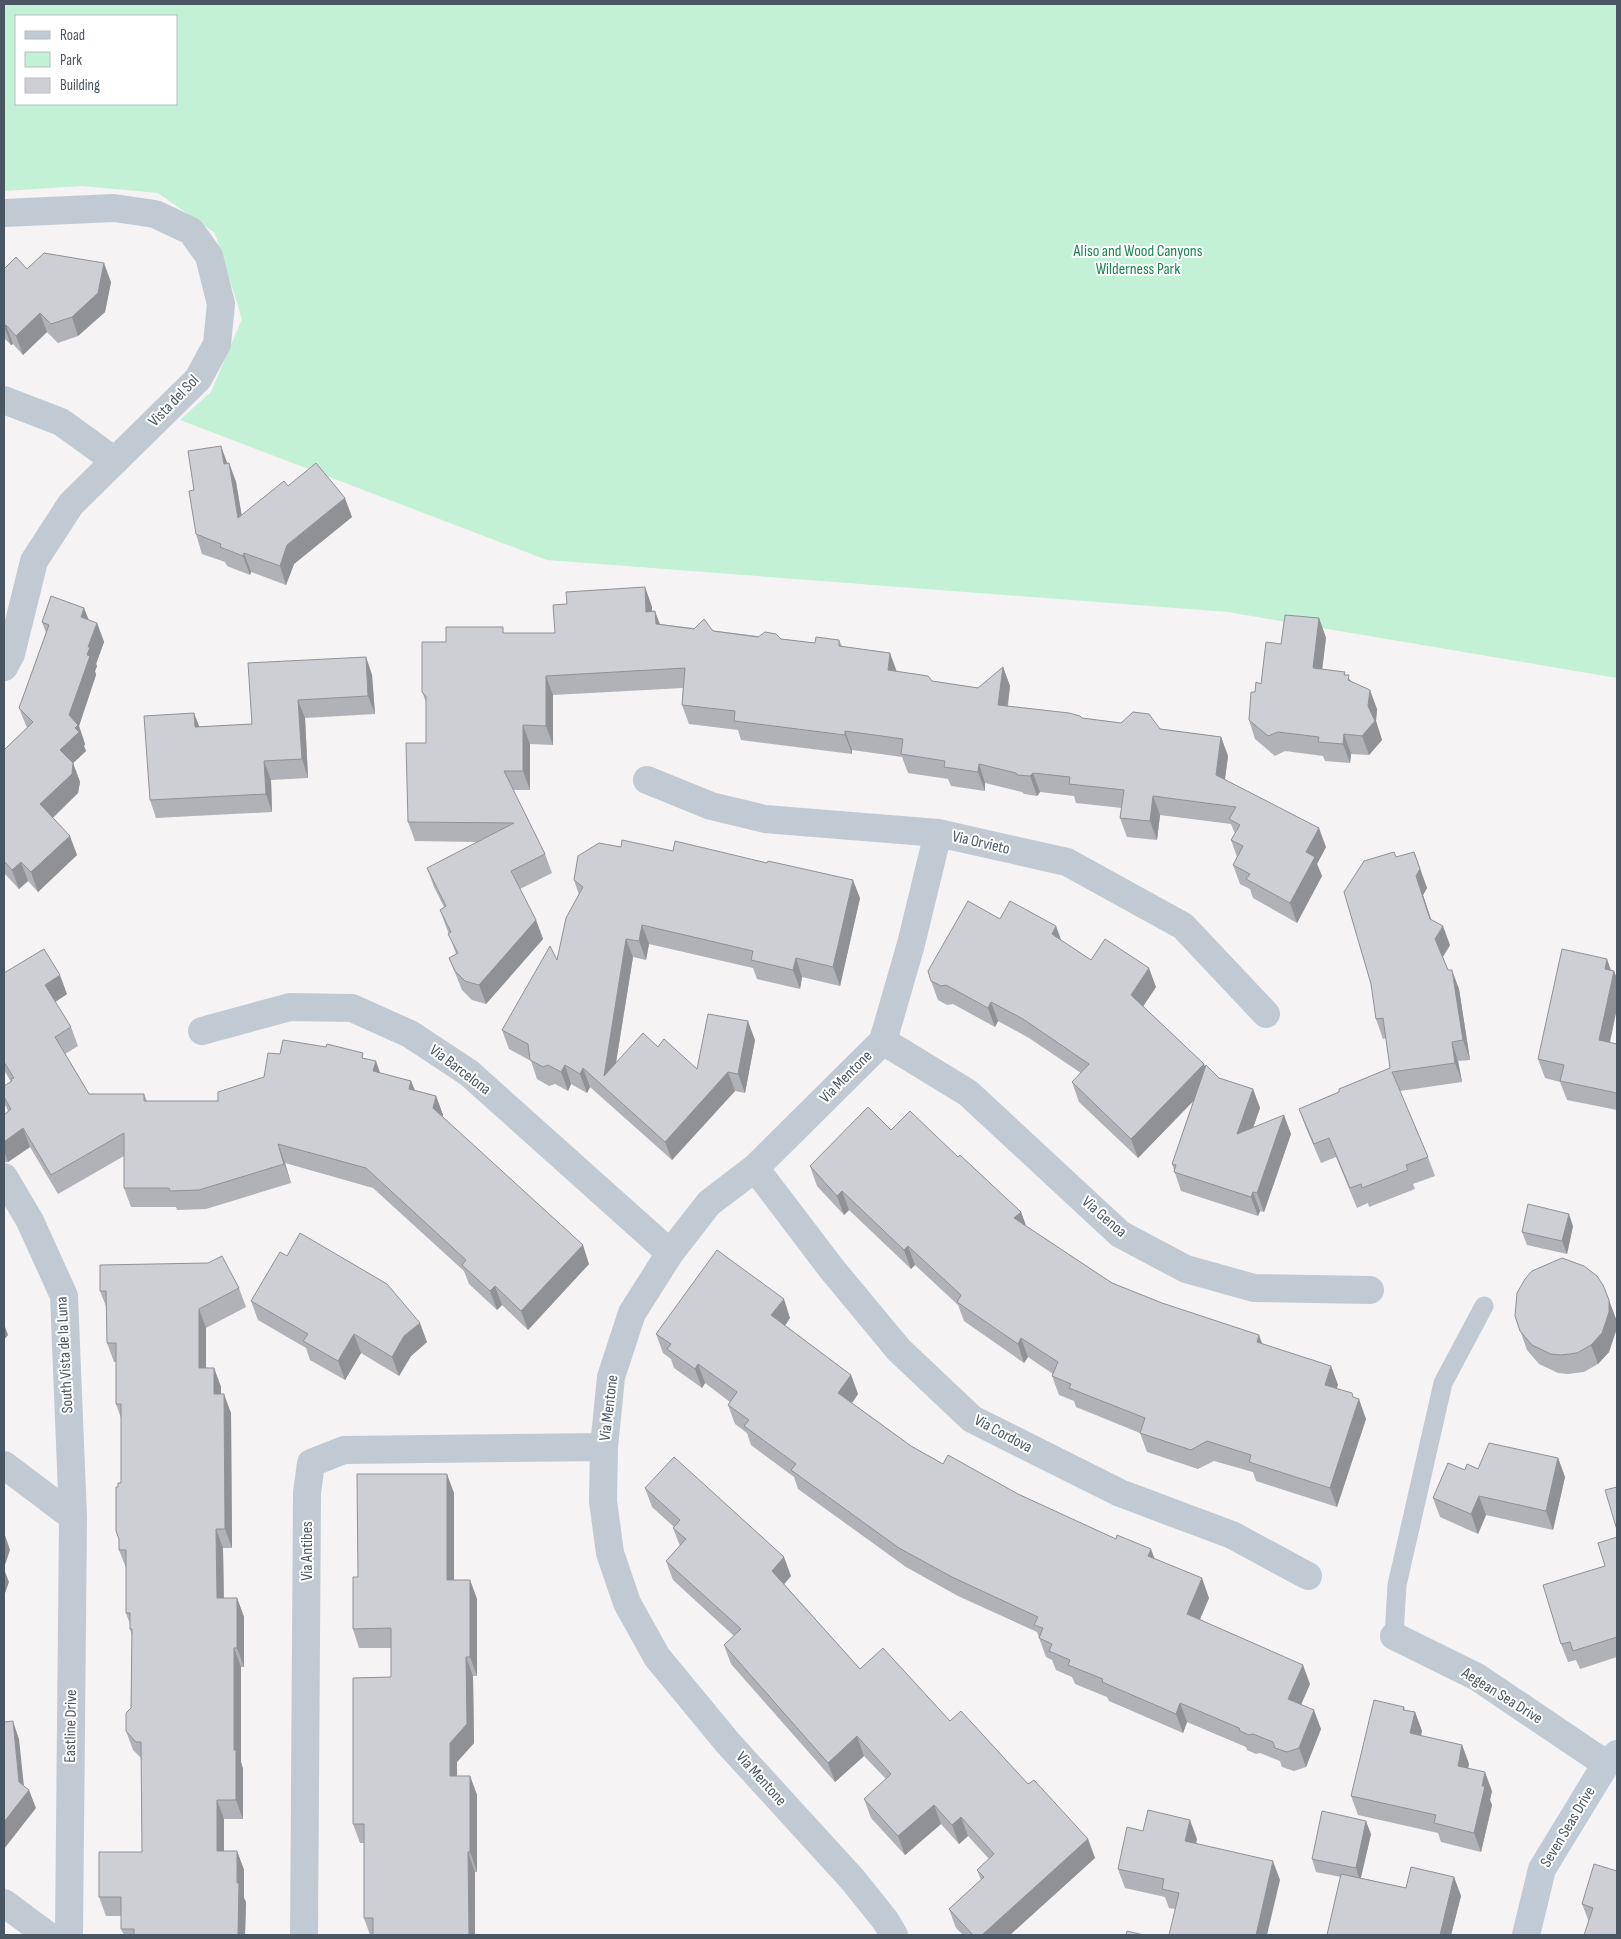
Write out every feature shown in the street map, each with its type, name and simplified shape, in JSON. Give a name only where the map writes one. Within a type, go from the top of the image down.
[{"type":"street","name":"Vista del Sol","points":[[4,213],[114,208],[155,214],[191,231],[209,256],[220,304],[217,344],[198,379],[71,504],[34,561],[11,654],[4,667]]},
{"type":"street","points":[[4,400],[61,422],[114,461]]},
{"type":"street","name":"Via Orvieto","points":[[647,780],[711,806],[764,819],[938,833],[1067,862],[1183,926],[1266,1014]]},
{"type":"street","name":"Via Mentone","points":[[894,1935],[885,1920],[853,1880],[728,1743],[657,1657],[627,1603],[610,1553],[603,1501],[604,1447],[611,1377],[632,1313],[670,1253],[709,1203],[755,1168],[883,1041],[911,944],[938,833]]},
{"type":"street","name":"Via Barcelona","points":[[202,1031],[290,1007],[334,1007],[352,1008],[410,1034],[469,1073],[670,1253]]},
{"type":"street","name":"Via Genoa","points":[[883,1041],[968,1093],[1120,1234],[1186,1269],[1254,1288],[1370,1290]]},
{"type":"street","name":"Via Cordova","points":[[755,1168],[831,1268],[899,1350],[972,1418],[1120,1493],[1232,1534],[1308,1576]]},
{"type":"street","name":"South Vista de la Luna","points":[[4,1177],[30,1221],[64,1296],[73,1517]]},
{"type":"street","name":"Via Antibes","points":[[304,1935],[307,1493],[311,1463],[344,1450],[604,1447]]},
{"type":"street","points":[[4,1464],[73,1517]]},
{"type":"street","name":"Eastline Drive","points":[[68,1935],[73,1517]]},
{"type":"street","name":"Aegean Sea Drive","points":[[1394,1636],[1477,1677],[1612,1759]]},
{"type":"street","name":"Seven Seas Drive","points":[[1526,1935],[1542,1869],[1612,1759]]},
{"type":"street","points":[[4,1903],[47,1935]]},
{"type":"lane","points":[[1394,1636],[1397,1585],[1443,1383],[1484,1306]]},
{"type":"green space","name":"Aliso and Wood Canyons Wilderness Park","points":[[4,4],[1617,4],[1617,678],[1228,612],[547,560],[180,420],[211,392],[242,319],[215,233],[158,193],[82,186],[4,191]]},
{"type":"building","points":[[44,253],[104,263],[98,293],[72,317],[51,324],[40,313],[16,336],[6,325],[4,326],[4,269],[16,257],[27,269]]},
{"type":"building","points":[[221,446],[224,464],[229,463],[238,518],[284,481],[288,486],[316,463],[345,498],[287,545],[280,566],[244,553],[243,556],[220,547],[221,544],[196,534],[189,491],[194,490],[188,451]]},
{"type":"building","points":[[645,587],[646,612],[655,611],[656,624],[694,629],[704,619],[713,631],[758,637],[765,632],[776,634],[781,639],[815,643],[816,637],[839,640],[839,646],[890,653],[888,670],[928,676],[932,681],[978,688],[1003,667],[998,705],[1069,713],[1082,718],[1121,723],[1133,712],[1149,714],[1160,729],[1221,737],[1216,775],[1319,828],[1306,852],[1315,857],[1290,903],[1246,879],[1250,874],[1233,865],[1243,846],[1231,840],[1240,825],[1229,819],[1236,807],[1153,796],[1150,821],[1120,818],[1124,790],[1069,784],[1070,777],[1033,773],[1030,776],[1017,775],[1016,773],[979,764],[978,772],[944,767],[945,761],[901,754],[903,739],[845,731],[845,735],[734,721],[735,711],[682,705],[685,668],[546,676],[546,726],[523,725],[523,771],[504,771],[545,854],[511,871],[536,920],[479,985],[465,981],[455,971],[449,958],[458,953],[448,934],[451,932],[440,910],[446,906],[427,868],[514,823],[408,822],[406,743],[426,743],[426,696],[422,692],[422,642],[446,642],[446,627],[503,627],[503,633],[555,633],[553,605],[567,604],[566,592]]},
{"type":"building","points":[[51,596],[84,608],[81,617],[97,623],[88,647],[90,647],[87,655],[90,656],[69,715],[78,725],[75,728],[79,732],[60,750],[73,763],[72,774],[40,804],[70,836],[31,872],[21,862],[12,870],[4,861],[4,750],[33,722],[19,708],[49,625],[42,622]]},
{"type":"building","points":[[1285,615],[1319,618],[1313,668],[1345,672],[1344,675],[1349,675],[1348,680],[1370,690],[1368,706],[1375,721],[1362,736],[1344,734],[1343,744],[1318,742],[1319,737],[1278,732],[1268,736],[1249,720],[1251,692],[1255,692],[1256,682],[1261,684],[1266,642],[1281,644]]},
{"type":"building","points":[[366,657],[368,696],[298,700],[302,759],[264,761],[266,794],[150,800],[144,716],[194,713],[195,727],[252,724],[248,663]]},
{"type":"building","points":[[622,840],[673,851],[675,841],[767,863],[768,861],[853,880],[833,967],[796,958],[793,970],[751,960],[753,951],[642,925],[639,941],[626,939],[604,1076],[643,1033],[658,1047],[664,1039],[697,1069],[708,1014],[748,1021],[738,1074],[728,1072],[665,1142],[583,1068],[580,1074],[565,1065],[561,1072],[548,1065],[543,1067],[530,1060],[528,1044],[502,1030],[550,946],[557,960],[566,918],[583,887],[574,880],[578,856],[599,843],[621,847]]},
{"type":"building","points":[[1394,852],[1396,857],[1414,852],[1420,869],[1416,876],[1430,919],[1443,926],[1435,939],[1448,970],[1452,970],[1463,1040],[1452,1042],[1455,1063],[1392,1072],[1428,1157],[1406,1165],[1408,1170],[1362,1188],[1361,1184],[1350,1188],[1329,1138],[1314,1144],[1299,1109],[1339,1092],[1339,1089],[1390,1068],[1383,1018],[1376,1019],[1371,984],[1344,892],[1364,861]]},
{"type":"building","points":[[968,901],[1000,919],[1010,901],[1056,926],[1052,934],[1091,960],[1105,939],[1149,968],[1131,995],[1204,1064],[1131,1139],[1072,1082],[1089,1064],[1023,1019],[991,1002],[988,1008],[946,985],[941,986],[931,981],[928,971]]},
{"type":"building","points":[[44,949],[60,975],[45,985],[71,1027],[55,1037],[89,1094],[144,1094],[144,1101],[218,1101],[218,1092],[264,1077],[268,1053],[280,1054],[283,1040],[326,1047],[327,1044],[363,1053],[362,1058],[376,1061],[373,1071],[411,1081],[409,1089],[436,1096],[433,1108],[583,1245],[521,1311],[495,1286],[490,1291],[462,1265],[466,1260],[366,1168],[278,1144],[284,1164],[199,1190],[170,1191],[169,1188],[124,1188],[124,1133],[51,1175],[23,1128],[4,1142],[4,1115],[11,1109],[4,1097],[4,1086],[14,1078],[4,1062],[4,973]]},
{"type":"building","points":[[1562,949],[1607,959],[1605,969],[1614,971],[1599,1040],[1617,1044],[1617,1093],[1560,1081],[1564,1065],[1538,1059]]},
{"type":"building","points":[[1206,1065],[1219,1078],[1253,1089],[1237,1134],[1284,1115],[1257,1193],[1253,1192],[1251,1197],[1174,1172],[1176,1165],[1172,1164]]},
{"type":"building","points":[[868,1107],[891,1130],[910,1111],[958,1157],[960,1155],[1021,1212],[1014,1218],[1112,1283],[1162,1303],[1259,1335],[1257,1342],[1331,1366],[1325,1385],[1352,1393],[1353,1397],[1359,1399],[1330,1488],[1249,1462],[1251,1455],[1207,1441],[1191,1450],[1140,1433],[1145,1418],[1069,1388],[1071,1384],[1052,1376],[1058,1362],[1021,1338],[1018,1344],[957,1302],[961,1295],[908,1246],[904,1250],[842,1191],[837,1196],[810,1166]]},
{"type":"building","points":[[1528,1204],[1569,1214],[1562,1241],[1522,1232]]},
{"type":"building","points":[[300,1233],[387,1284],[420,1323],[404,1336],[392,1357],[354,1334],[338,1361],[303,1341],[308,1334],[251,1301],[280,1252],[287,1256]]},
{"type":"building","points":[[717,1250],[784,1299],[771,1315],[851,1375],[838,1393],[911,1446],[943,1464],[948,1455],[1018,1494],[1116,1539],[1117,1535],[1151,1549],[1148,1556],[1202,1578],[1187,1614],[1303,1665],[1288,1699],[1314,1710],[1299,1748],[1287,1752],[1275,1748],[1273,1742],[1253,1734],[1249,1735],[1240,1731],[1239,1728],[1180,1703],[1176,1714],[1102,1682],[1103,1679],[1068,1665],[1070,1660],[1049,1651],[1052,1644],[1039,1638],[1043,1628],[1034,1625],[1038,1617],[952,1577],[899,1548],[791,1470],[796,1464],[744,1426],[749,1420],[728,1405],[737,1392],[698,1364],[695,1369],[667,1349],[671,1344],[656,1334]]},
{"type":"building","points":[[222,1256],[239,1288],[199,1309],[199,1368],[214,1368],[214,1394],[224,1394],[225,1529],[216,1529],[217,1598],[237,1598],[237,1648],[234,1648],[236,1800],[217,1800],[217,1851],[237,1851],[237,1883],[239,1883],[238,1935],[134,1935],[134,1929],[121,1929],[121,1897],[99,1897],[99,1852],[142,1852],[141,1742],[136,1742],[126,1731],[126,1713],[131,1708],[132,1629],[130,1629],[130,1613],[126,1613],[126,1550],[119,1550],[119,1539],[116,1531],[116,1487],[118,1487],[118,1483],[121,1483],[121,1404],[116,1404],[116,1343],[107,1343],[106,1291],[100,1291],[100,1265],[208,1263]]},
{"type":"building","points":[[1562,1258],[1584,1266],[1597,1276],[1609,1300],[1609,1312],[1602,1333],[1591,1345],[1577,1353],[1561,1355],[1551,1354],[1532,1345],[1520,1331],[1515,1316],[1517,1293],[1525,1279],[1532,1271]]},
{"type":"building","points":[[1489,1443],[1558,1458],[1546,1511],[1479,1496],[1471,1514],[1433,1498],[1448,1463],[1465,1470],[1467,1464],[1478,1469]]},
{"type":"building","points":[[674,1457],[784,1557],[772,1571],[860,1669],[883,1648],[950,1721],[961,1711],[1028,1784],[1034,1780],[1088,1839],[982,1935],[973,1935],[949,1909],[984,1877],[977,1870],[994,1854],[961,1817],[952,1825],[934,1805],[898,1836],[864,1799],[891,1774],[857,1736],[828,1763],[724,1645],[741,1629],[666,1561],[686,1539],[673,1528],[680,1520],[645,1488]]},
{"type":"building","points":[[357,1474],[447,1474],[447,1580],[470,1580],[470,1657],[466,1657],[467,1724],[450,1743],[450,1776],[470,1776],[470,1852],[468,1852],[469,1935],[373,1935],[373,1918],[364,1918],[364,1824],[353,1824],[353,1678],[391,1677],[391,1628],[353,1629],[353,1577],[358,1577]]},
{"type":"building","points":[[1617,1487],[1617,1530],[1605,1490]]},
{"type":"building","points":[[1617,1537],[1617,1637],[1573,1651],[1570,1642],[1561,1644],[1543,1585],[1605,1566],[1598,1543]]},
{"type":"building","points":[[1374,1700],[1404,1707],[1403,1710],[1415,1712],[1410,1733],[1462,1745],[1458,1766],[1485,1772],[1482,1786],[1485,1786],[1474,1833],[1434,1823],[1436,1815],[1351,1796]]},
{"type":"building","points":[[13,1721],[19,1782],[29,1790],[4,1822],[4,1722]]},
{"type":"building","points":[[1148,1810],[1190,1820],[1185,1841],[1273,1861],[1256,1935],[1169,1935],[1179,1893],[1162,1889],[1164,1879],[1118,1869],[1127,1827],[1143,1831]]},
{"type":"building","points":[[1322,1811],[1366,1821],[1356,1868],[1312,1859]]},
{"type":"building","points":[[1594,1864],[1617,1871],[1617,1935],[1584,1935],[1593,1908],[1582,1904]]},
{"type":"building","points":[[1411,1867],[1454,1877],[1440,1935],[1327,1935],[1341,1874],[1406,1888]]},
{"type":"building","points":[[1127,1931],[1144,1935],[1126,1935]]}]
